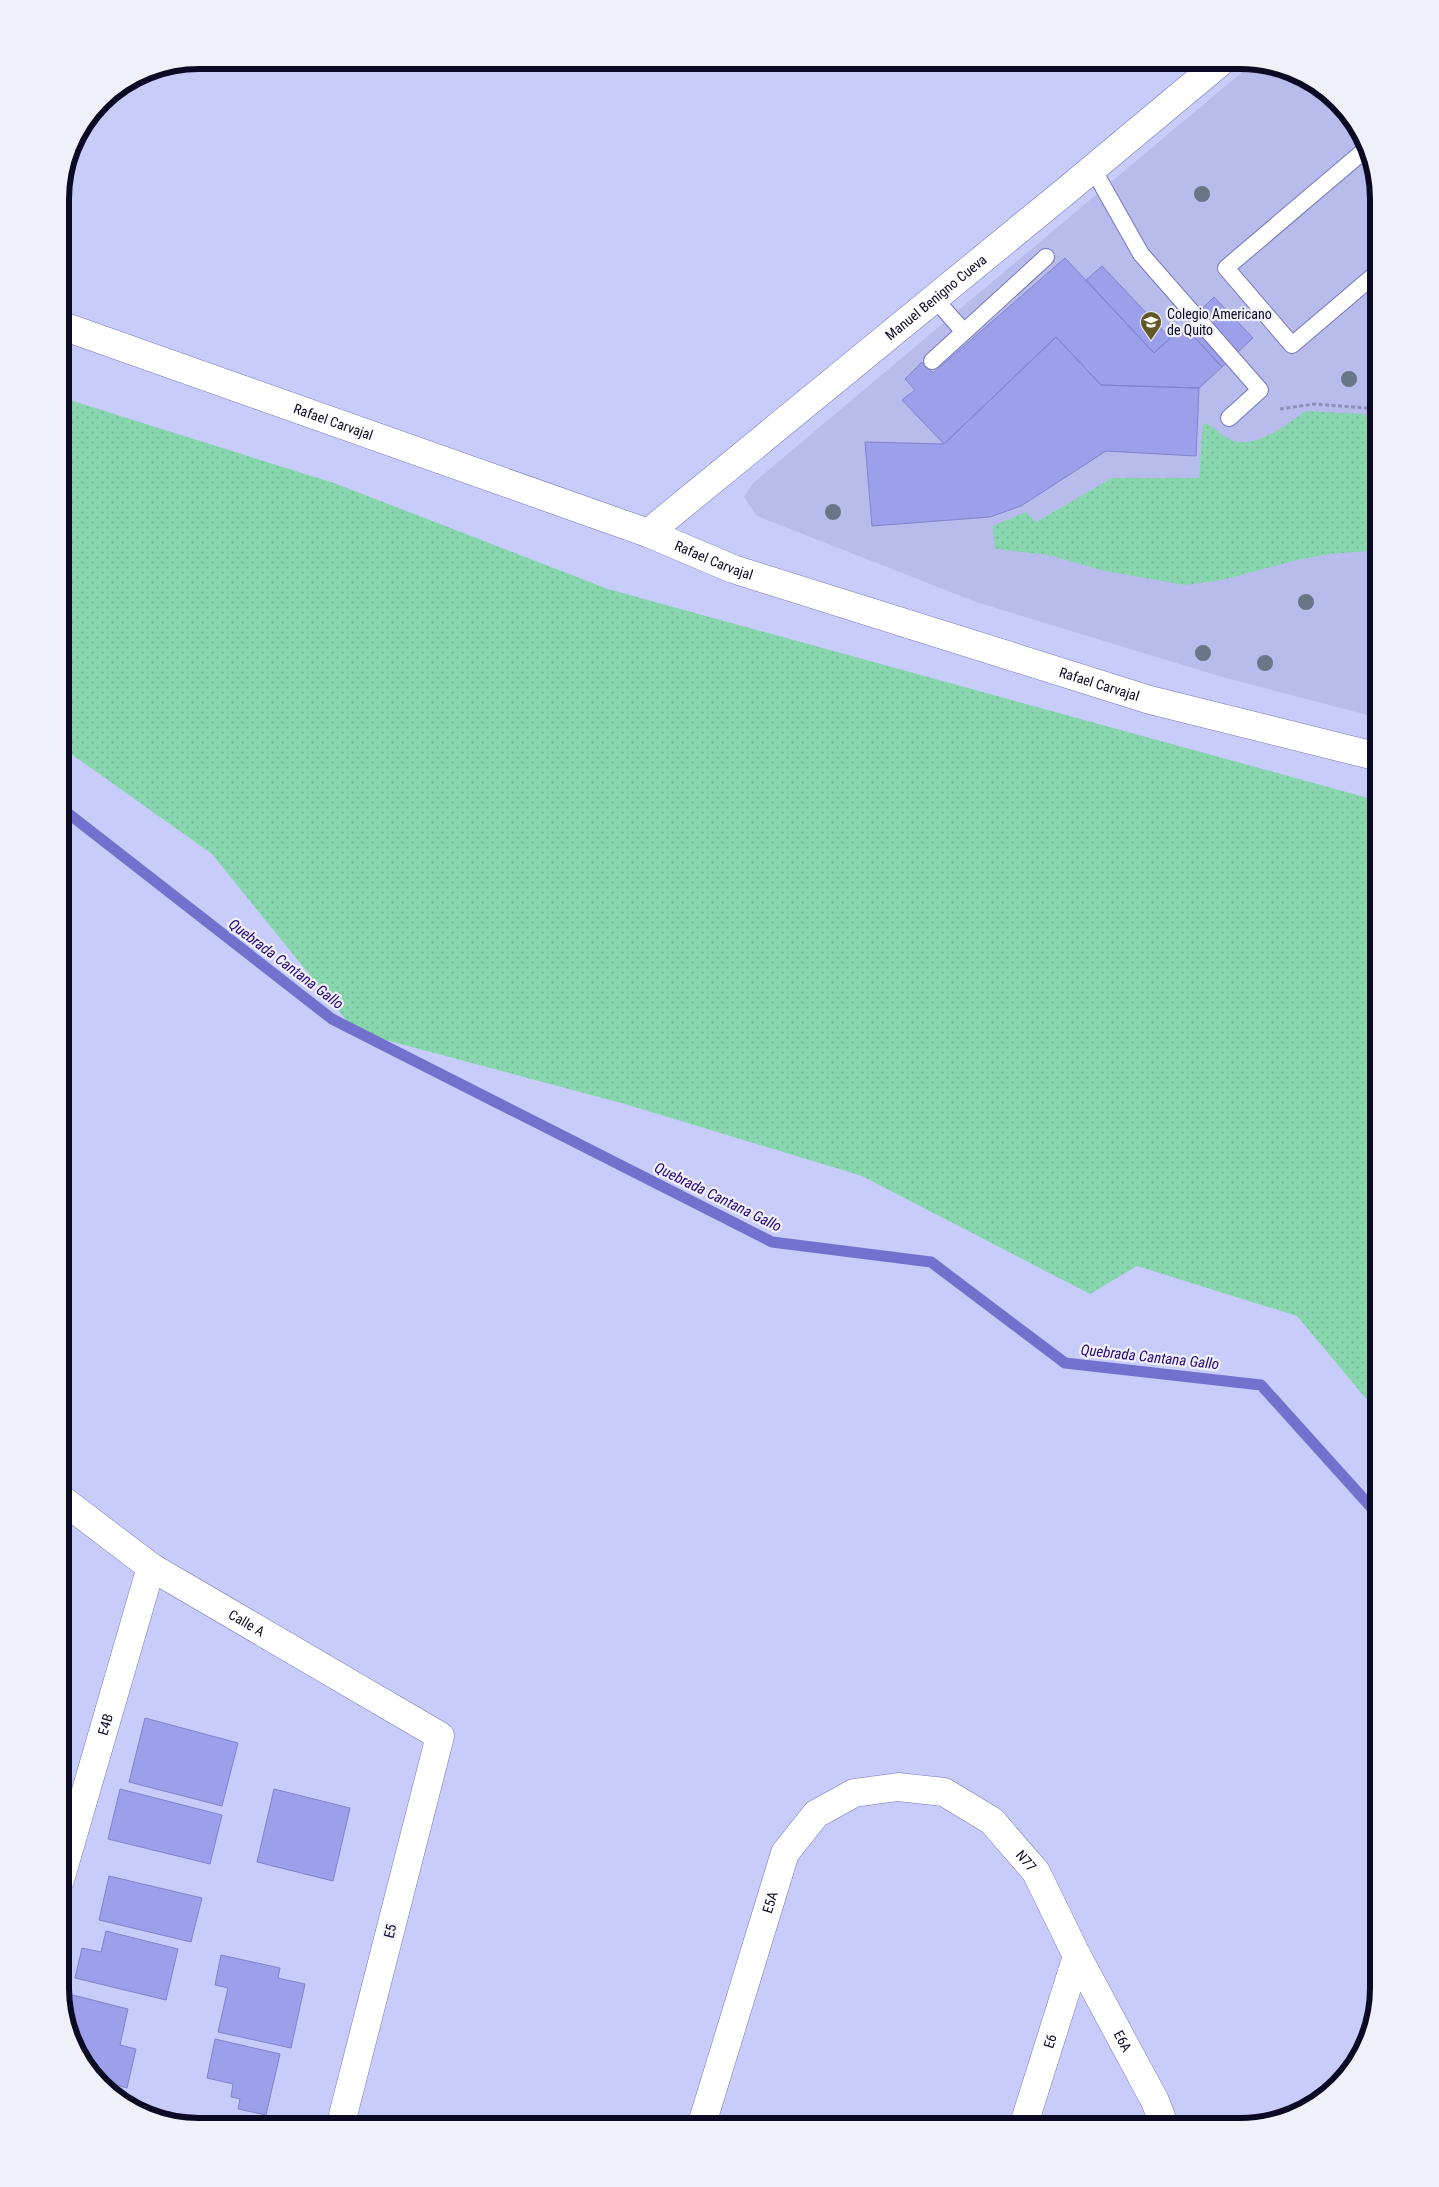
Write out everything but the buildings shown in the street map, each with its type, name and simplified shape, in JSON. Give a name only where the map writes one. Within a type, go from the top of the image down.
[{"type":"street","name":"Manuel Benigno Cueva","points":[[648,533],[935,299],[1212,69]]},
{"type":"street","name":"Rafael Carvajal","points":[[69,328],[648,533],[733,568],[1150,700],[1370,755]]},
{"type":"street","name":"Calle A","points":[[69,1505],[151,1567],[440,1736]]},
{"type":"street","name":"E4B","points":[[69,1849],[151,1567]]},
{"type":"street","name":"E5","points":[[342,2118],[440,1736]]},
{"type":"street","name":"E5A","points":[[704,2118],[785,1853],[816,1814],[854,1793],[898,1787],[944,1792]]},
{"type":"street","name":"N77","points":[[944,1792],[992,1821],[1036,1872],[1077,1956]]},
{"type":"street","name":"E6","points":[[1026,2118],[1077,1956]]},
{"type":"street","name":"E6A","points":[[1077,1956],[1155,2102],[1161,2118]]},
{"type":"lane","points":[[1361,153],[1226,268],[1292,345],[1370,279]]},
{"type":"lane","points":[[1093,169],[1141,254],[1260,390],[1229,418]]},
{"type":"lane","points":[[932,360],[1046,257]]},
{"type":"lane","points":[[935,299],[964,332]]},
{"type":"path","points":[[1260,390],[1279,410],[1314,404],[1370,408]]},
{"type":"shaded area","name":"Colegio Americano de Quito","points":[[1246,69],[1265,71],[1305,86],[1332,107],[1353,134],[1366,165],[1370,199],[1370,716],[1219,676],[976,602],[757,516],[744,497],[753,483]]},
{"type":"green space","points":[[69,400],[334,483],[608,589],[1370,799],[1370,1403],[1297,1316],[1137,1266],[1090,1294],[862,1176],[625,1104],[356,1032],[212,854],[69,752]]},
{"type":"green space","points":[[1306,411],[1370,415],[1370,551],[1330,554],[1301,559],[1222,580],[1185,585],[1105,571],[1049,555],[995,549],[993,526],[1026,512],[1036,522],[1112,478],[1199,478],[1203,423],[1211,426],[1229,439],[1239,442],[1259,439],[1279,429]]},
{"type":"waterway","name":"Quebrada Cantana Gallo","points":[[69,814],[332,1019],[772,1242],[931,1262],[1065,1363],[1261,1385],[1370,1506]]},
{"type":"place","name":"Colegio Americano de Quito","points":[[1151,341]]}]
